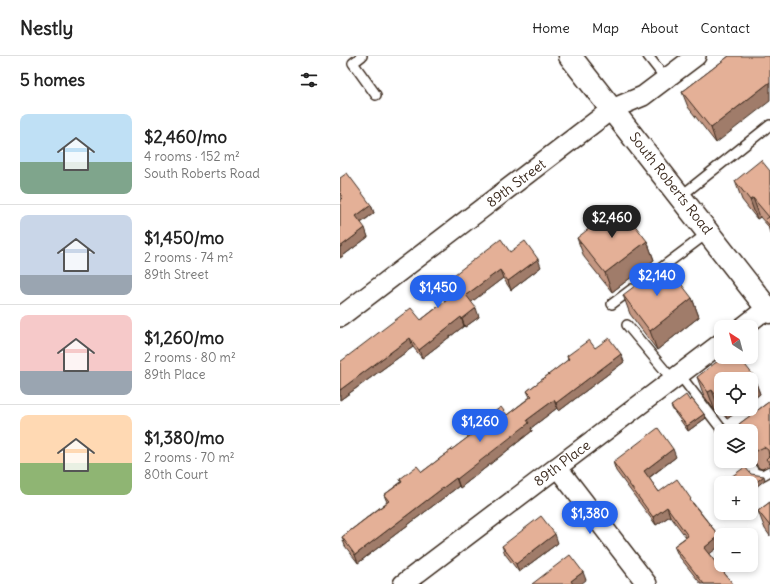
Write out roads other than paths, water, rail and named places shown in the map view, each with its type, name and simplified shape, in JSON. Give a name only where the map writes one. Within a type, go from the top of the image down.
[{"type":"street","name":"South Roberts Road","points":[[570,56],[769,309]]},
{"type":"street","name":"89th Street","points":[[340,317],[612,109],[643,96],[696,56]]},
{"type":"street","points":[[752,320],[769,309]]},
{"type":"street","name":"89th Place","points":[[403,584],[714,348]]},
{"type":"street","points":[[557,467],[647,584]]},
{"type":"lane","points":[[362,56],[353,63],[376,95]]},
{"type":"lane","points":[[648,56],[666,79]]},
{"type":"lane","points":[[681,196],[770,125]]},
{"type":"lane","points":[[649,276],[709,232]]},
{"type":"lane","points":[[612,304],[637,286]]},
{"type":"lane","points":[[627,325],[676,377],[717,424]]},
{"type":"lane","points":[[751,468],[755,473],[763,475],[770,471]]}]
